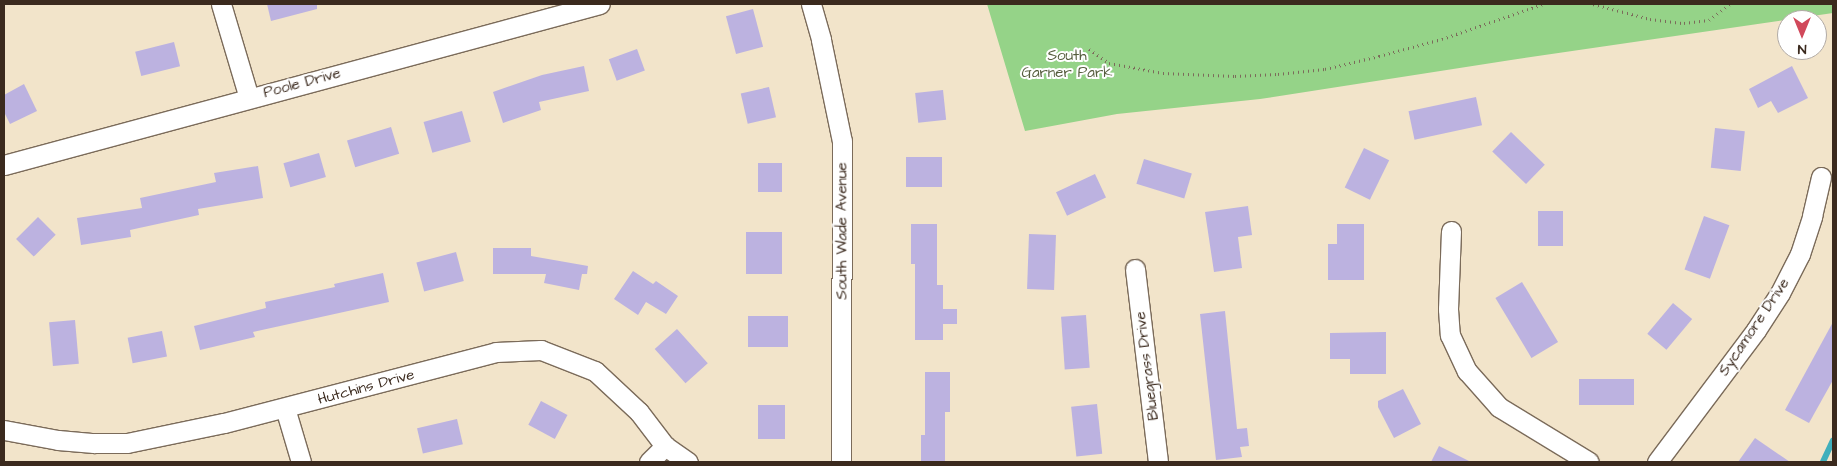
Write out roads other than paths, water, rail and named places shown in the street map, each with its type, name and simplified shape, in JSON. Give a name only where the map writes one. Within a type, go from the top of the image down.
[{"type":"street","points":[[221,4],[248,98]]},
{"type":"street","name":"Poole Drive","points":[[4,165],[600,4]]},
{"type":"street","name":"South Wade Avenue","points":[[811,4],[823,49],[842,141],[842,462]]},
{"type":"street","name":"Sycamore Drive","points":[[1657,462],[1756,330],[1780,293],[1800,254],[1812,216],[1821,177]]},
{"type":"street","points":[[1451,231],[1448,309],[1450,335],[1467,371],[1499,407],[1589,462]]},
{"type":"street","name":"Bluegrass Drive","points":[[1135,269],[1158,462]]},
{"type":"street","name":"Hutchins Drive","points":[[4,430],[58,440],[127,443],[173,435],[285,408],[496,352],[542,350],[596,371],[638,412],[665,446],[688,462]]},
{"type":"street","points":[[285,408],[301,462]]},
{"type":"street","points":[[649,462],[665,446]]},
{"type":"waterway","points":[[1823,462],[1833,441]]},
{"type":"park label","name":"South Garner Park","points":[[1067,64]]}]
